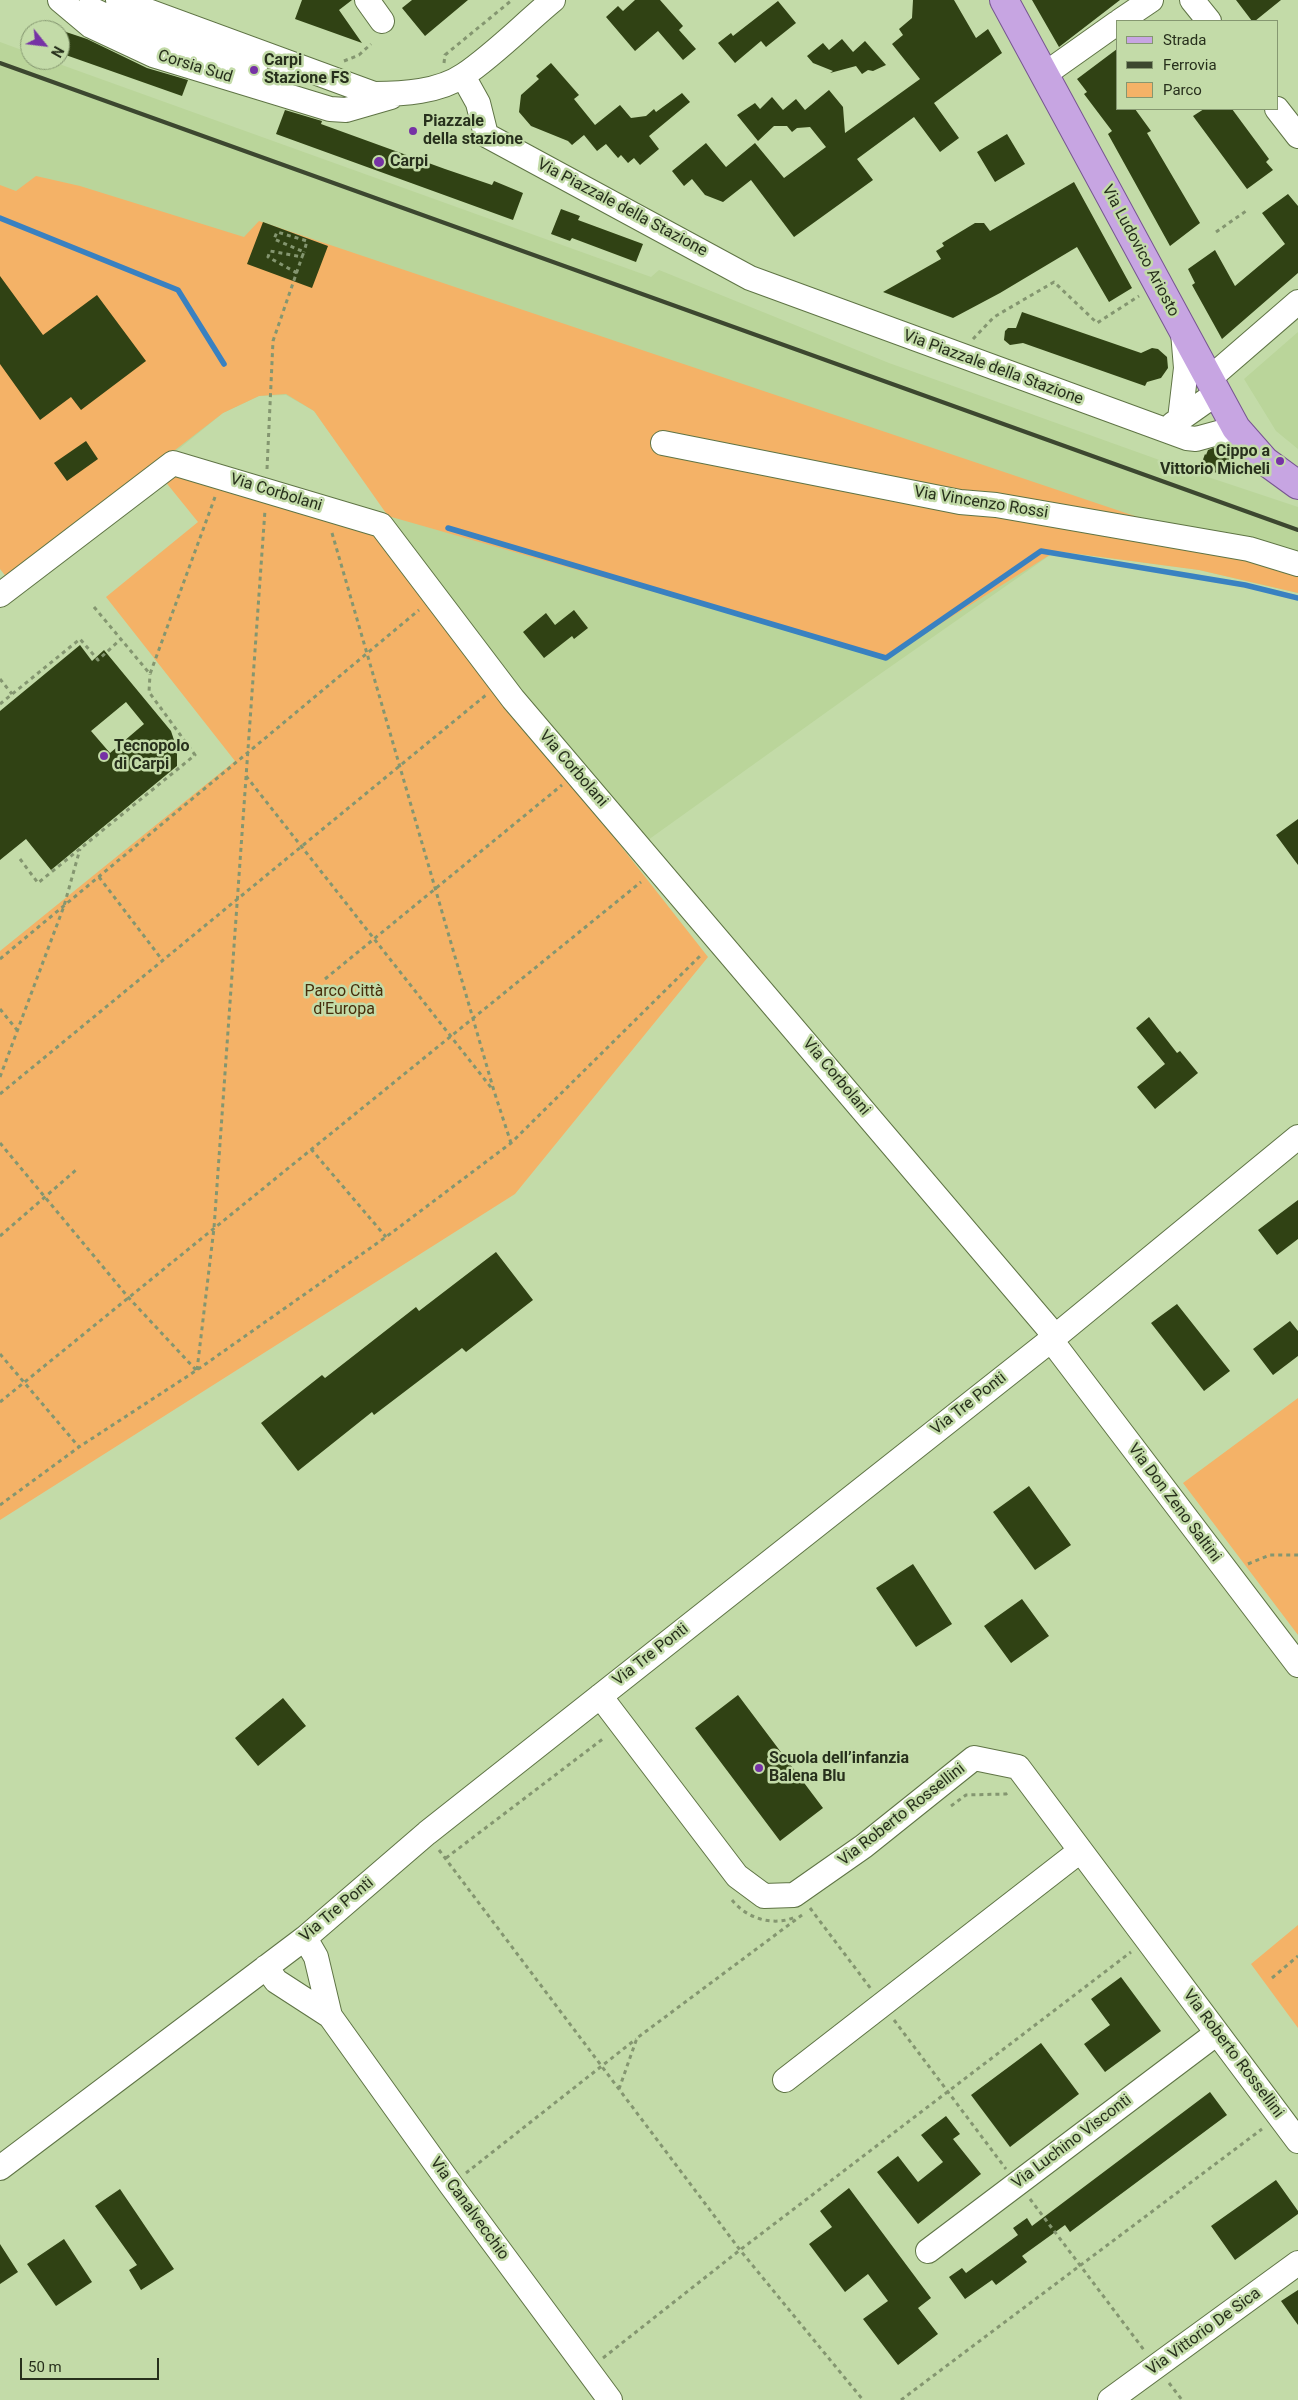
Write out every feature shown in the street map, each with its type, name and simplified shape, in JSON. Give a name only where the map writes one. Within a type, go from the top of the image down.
[{"type":"main road","name":"Via Ludovico Ariosto","points":[[1004,0],[1236,428],[1265,461],[1298,485]]},
{"type":"street","name":"Corsia Sud","points":[[60,0],[91,26],[154,54],[330,108],[346,110],[400,94]]},
{"type":"street","points":[[78,0],[110,18],[331,96],[345,98],[374,94],[400,94],[453,81],[553,0]]},
{"type":"street","points":[[118,0],[374,94]]},
{"type":"street","points":[[367,0],[382,21]]},
{"type":"street","points":[[1121,20],[1151,0]]},
{"type":"street","points":[[1192,0],[1208,20]]},
{"type":"street","points":[[1045,74],[1116,24]]},
{"type":"street","name":"Via Piazzale della Stazione","points":[[453,81],[478,103],[486,135],[750,278],[956,355],[1170,424],[1187,438],[1196,439],[1236,428]]},
{"type":"street","points":[[1278,110],[1298,136]]},
{"type":"street","points":[[1170,424],[1213,386],[1298,302]]},
{"type":"street","points":[[1170,424],[1186,368],[1182,328]]},
{"type":"street","name":"Via Vincenzo Rossi","points":[[663,443],[960,502],[996,505],[1249,549],[1298,564]]},
{"type":"street","name":"Via Corbolani","points":[[0,594],[173,463],[380,525],[513,700],[1053,1338]]},
{"type":"street","name":"Via Tre Ponti","points":[[0,2168],[305,1938],[427,1833],[1053,1338],[1298,1137]]},
{"type":"street","name":"Via Don Zeno Saltini","points":[[1053,1338],[1298,1666]]},
{"type":"street","name":"Via Roberto Rossellini","points":[[591,1703],[737,1876],[764,1896],[794,1895],[864,1846],[974,1758],[1018,1767],[1298,2142]]},
{"type":"street","points":[[785,2080],[1080,1851]]},
{"type":"street","name":"Via Canalvecchio","points":[[305,1938],[316,1957],[330,2016]]},
{"type":"street","name":"Via Canalvecchio","points":[[266,1967],[276,1981],[330,2016],[451,2185],[610,2400]]},
{"type":"street","name":"Via Luchino Visconti","points":[[928,2251],[1217,2033]]},
{"type":"street","name":"Via Vittorio De Sica","points":[[1110,2400],[1298,2263]]},
{"type":"path","points":[[453,81],[445,55],[512,0]]},
{"type":"path","points":[[339,62],[359,56],[371,44]]},
{"type":"path","points":[[1216,232],[1246,211]]},
{"type":"path","points":[[197,1370],[214,1228],[266,490],[273,341],[308,241],[277,232],[274,239],[304,252]]},
{"type":"path","points":[[297,273],[268,257],[270,251],[302,257]]},
{"type":"path","points":[[956,355],[994,317],[1054,282],[1097,323],[1158,284]]},
{"type":"path","points":[[20,859],[38,884],[195,755],[149,692],[150,674],[222,477]]},
{"type":"path","points":[[325,508],[472,1017],[511,1143]]},
{"type":"path","points":[[0,958],[425,605]]},
{"type":"path","points":[[94,607],[150,674]]},
{"type":"path","points":[[0,704],[80,639],[98,660],[122,639]]},
{"type":"path","points":[[0,679],[12,694]]},
{"type":"path","points":[[0,1094],[490,692]]},
{"type":"path","points":[[246,776],[494,1091]]},
{"type":"path","points":[[325,979],[564,784]]},
{"type":"path","points":[[0,1077],[64,906],[80,849]]},
{"type":"path","points":[[99,877],[162,961]]},
{"type":"path","points":[[0,1402],[645,878]]},
{"type":"path","points":[[0,1505],[79,1448],[197,1370],[386,1237],[511,1143],[706,950]]},
{"type":"path","points":[[0,1009],[18,1030]]},
{"type":"path","points":[[0,1143],[128,1297],[197,1370]]},
{"type":"path","points":[[311,1149],[386,1237]]},
{"type":"path","points":[[0,1236],[76,1170]]},
{"type":"path","points":[[0,1354],[79,1448]]},
{"type":"path","points":[[1228,1573],[1270,1555],[1298,1556]]},
{"type":"path","points":[[591,1703],[604,1738],[610,1745]]},
{"type":"path","points":[[446,1858],[604,1738]]},
{"type":"path","points":[[943,1812],[966,1795],[1006,1794],[1027,1779]]},
{"type":"path","points":[[427,1833],[740,2250],[862,2400]]},
{"type":"path","points":[[731,1898],[737,1906],[750,1915],[764,1920],[779,1921],[791,1919],[804,1913]]},
{"type":"path","points":[[451,2185],[637,2038],[818,1903]]},
{"type":"path","points":[[588,2370],[740,2250],[1147,1940]]},
{"type":"path","points":[[1272,1978],[1298,1956]]},
{"type":"path","points":[[619,2089],[637,2038]]},
{"type":"path","points":[[901,2400],[1279,2116]]},
{"type":"path","points":[[1081,2265],[1182,2400]]},
{"type":"shaded area","points":[[0,42],[20,49],[20,70],[70,70],[70,68],[651,277],[659,270],[889,363],[1190,471],[1298,507],[1298,593],[1199,570],[1056,551],[641,845],[451,602],[314,411],[286,395],[259,396],[223,413],[13,584],[0,569]]},
{"type":"shaded area","points":[[1298,332],[1298,449],[1276,431],[1244,379]]},
{"type":"green space","points":[[36,176],[80,186],[244,237],[259,221],[1298,571],[1298,593],[1199,570],[1056,551],[886,658],[388,516],[314,411],[286,394],[259,396],[223,413],[8,579],[0,569],[0,185],[16,191]]},
{"type":"green space","name":"Parco Città d'Europa","points":[[178,469],[372,529],[708,957],[515,1194],[0,1520],[0,951],[235,761],[106,597],[198,522],[164,480]]},
{"type":"green space","points":[[1298,1398],[1298,1635],[1183,1483]]},
{"type":"green space","points":[[1298,1925],[1298,2028],[1251,1964]]},
{"type":"building","points":[[302,0],[352,0],[339,10],[362,43],[295,19]]},
{"type":"building","points":[[412,0],[468,0],[425,36],[402,8]]},
{"type":"building","points":[[635,0],[660,0],[683,26],[679,30],[696,49],[683,60],[658,31],[635,51],[606,17],[618,6],[623,11]]},
{"type":"building","points":[[913,0],[954,0],[976,38],[988,29],[1002,53],[934,103],[959,138],[940,152],[914,117],[857,159],[873,180],[794,237],[751,180],[723,202],[705,195],[692,179],[684,186],[672,171],[706,143],[726,167],[755,143],[784,178],[826,147],[810,127],[797,128],[792,132],[787,126],[774,126],[758,141],[737,115],[755,103],[760,109],[772,97],[783,110],[796,99],[805,110],[829,90],[843,107],[845,133],[920,79],[892,44],[903,35],[899,29],[912,18]]},
{"type":"building","points":[[1032,0],[1120,0],[1059,47]]},
{"type":"building","points":[[1236,0],[1281,0],[1256,20],[1251,20]]},
{"type":"building","points":[[778,1],[796,23],[766,47],[761,41],[735,63],[718,43],[731,33],[733,36]]},
{"type":"building","points":[[70,33],[87,39],[147,68],[188,80],[182,96],[70,57]]},
{"type":"building","points":[[842,39],[853,52],[865,41],[886,65],[873,71],[868,70],[862,74],[856,66],[830,73],[833,71],[813,63],[807,56],[823,43],[829,50]]},
{"type":"building","points":[[1116,50],[1116,110],[1136,110],[1151,131],[1147,133],[1200,223],[1170,246],[1108,134],[1112,131],[1084,94],[1087,92],[1077,79]]},
{"type":"building","points":[[551,63],[579,95],[574,99],[595,125],[620,105],[631,118],[646,116],[654,109],[656,112],[682,93],[690,102],[649,136],[659,149],[640,165],[634,158],[628,163],[621,155],[618,158],[606,144],[597,151],[584,135],[572,145],[568,141],[531,126],[519,112],[521,95],[539,79],[536,76]]},
{"type":"building","points":[[285,110],[322,121],[321,124],[445,169],[492,185],[494,181],[523,193],[513,220],[276,134]]},
{"type":"building","points":[[1202,110],[1233,110],[1269,159],[1266,162],[1273,170],[1247,189],[1193,116]]},
{"type":"building","points":[[1007,134],[1025,164],[995,182],[977,152]]},
{"type":"building","points":[[1074,182],[1132,288],[1109,302],[1077,247],[1000,293],[953,318],[883,292],[941,259],[936,251],[944,246],[942,243],[975,223],[984,223],[990,231]]},
{"type":"building","points":[[1288,194],[1298,206],[1298,273],[1222,339],[1192,285],[1195,283],[1188,269],[1215,250],[1235,286],[1285,244],[1262,213]]},
{"type":"building","points":[[561,209],[580,216],[578,220],[643,244],[636,262],[572,238],[570,241],[551,234]]},
{"type":"building","points":[[263,222],[328,246],[312,288],[247,264]]},
{"type":"building","points":[[0,276],[43,335],[97,295],[146,361],[81,410],[71,397],[40,420],[0,364]]},
{"type":"building","points":[[1022,312],[1141,353],[1152,348],[1158,349],[1167,357],[1168,368],[1161,378],[1147,382],[1145,386],[1023,343],[1010,345],[1004,340],[1005,331],[1008,328],[1016,328]]},
{"type":"building","points":[[86,441],[98,459],[67,481],[54,463]]},
{"type":"building","points":[[1213,448],[1231,454],[1224,475],[1200,468],[1205,454]]},
{"type":"building","points":[[574,610],[588,628],[574,639],[572,636],[544,658],[523,632],[546,613],[555,625]]},
{"type":"building","name":"Tecnopolo di Carpi","points":[[80,645],[92,661],[104,650],[171,731],[177,749],[177,766],[51,870],[26,839],[0,860],[0,711]],"holes":[[[126,702],[144,724],[110,753],[91,731]]]},
{"type":"building","points":[[1298,819],[1298,865],[1276,835]]},
{"type":"building","points":[[1149,1017],[1177,1053],[1180,1051],[1198,1073],[1155,1109],[1137,1087],[1165,1064],[1136,1028]]},
{"type":"building","points":[[1298,1200],[1298,1239],[1277,1255],[1258,1230]]},
{"type":"building","points":[[496,1252],[533,1300],[466,1352],[462,1348],[374,1415],[372,1412],[298,1471],[261,1423],[322,1375],[325,1378],[416,1307],[419,1311]]},
{"type":"building","points":[[1177,1304],[1230,1371],[1204,1391],[1151,1323]]},
{"type":"building","points":[[1290,1321],[1298,1331],[1298,1356],[1273,1375],[1253,1349]]},
{"type":"building","points":[[1029,1486],[1071,1545],[1035,1570],[993,1512]]},
{"type":"building","points":[[913,1564],[952,1624],[916,1647],[876,1588]]},
{"type":"building","points":[[1022,1599],[1049,1636],[1011,1663],[984,1626]]},
{"type":"building","name":"Scuola dell’infanzia Balena Blu","points":[[738,1695],[823,1808],[780,1841],[695,1728]]},
{"type":"building","points":[[283,1698],[306,1726],[258,1766],[235,1738]]},
{"type":"building","points":[[1121,1977],[1161,2031],[1105,2072],[1084,2044],[1110,2025],[1091,1999]]},
{"type":"building","points":[[1041,2043],[1079,2094],[1010,2147],[971,2095]]},
{"type":"building","points":[[1210,2092],[1227,2115],[1070,2232],[1065,2225],[1022,2256],[1027,2262],[996,2285],[992,2280],[965,2299],[949,2277],[962,2268],[966,2273],[1018,2235],[1013,2228],[1027,2218],[1032,2226]]},
{"type":"building","points":[[946,2116],[960,2134],[953,2139],[981,2174],[918,2224],[877,2172],[898,2156],[918,2182],[943,2162],[921,2135]]},
{"type":"building","points":[[1276,2180],[1298,2211],[1298,2214],[1235,2260],[1211,2226]]},
{"type":"building","points":[[849,2188],[931,2298],[918,2308],[938,2334],[898,2365],[863,2319],[888,2301],[868,2274],[845,2292],[809,2244],[832,2227],[820,2211]]},
{"type":"building","points":[[120,2189],[174,2269],[141,2290],[129,2270],[137,2265],[95,2206]]},
{"type":"building","points":[[64,2239],[92,2282],[56,2306],[27,2264]]},
{"type":"building","points":[[0,2244],[18,2272],[0,2284]]},
{"type":"building","points":[[1298,2290],[1298,2325],[1281,2301]]},
{"type":"waterway","points":[[0,218],[178,290],[224,364]]},
{"type":"waterway","points":[[448,528],[886,658],[1041,551],[1245,585],[1298,598]]},
{"type":"railway","points":[[0,63],[1298,530]]},
{"type":"place","name":"Carpi Stazione FS","points":[[254,70]]},
{"type":"place","name":"Piazzale della stazione","points":[[413,131]]},
{"type":"place","name":"Carpi","points":[[379,162]]},
{"type":"place","name":"Cippo a Vittorio Micheli","points":[[1280,461]]},
{"type":"place","name":"Tecnopolo di Carpi","points":[[104,756]]},
{"type":"place","name":"Scuola dell’infanzia Balena Blu","points":[[759,1768]]}]
